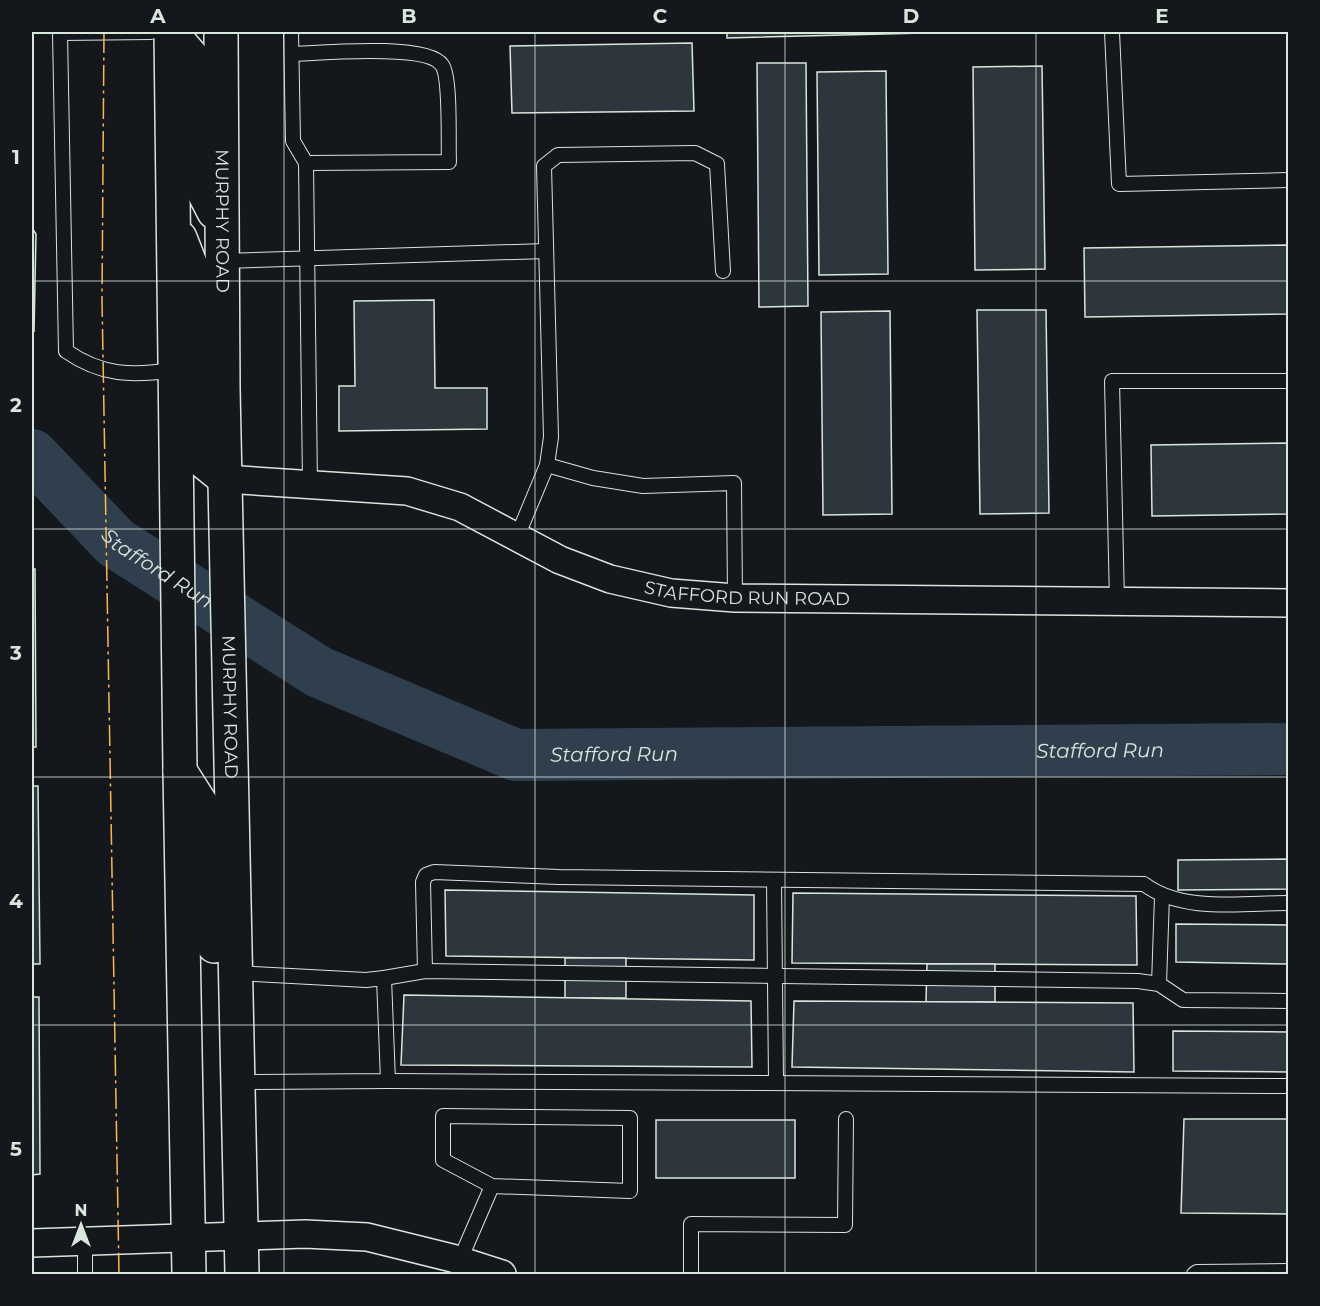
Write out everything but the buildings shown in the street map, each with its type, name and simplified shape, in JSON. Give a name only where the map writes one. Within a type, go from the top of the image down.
[{"type":"main road","points":[[171,32],[174,370],[189,1275]]},
{"type":"main road","points":[[171,32],[194,58],[200,183],[223,246]]},
{"type":"main road","name":"MURPHY ROAD","points":[[221,32],[225,479],[242,1275]]},
{"type":"main road","points":[[173,220],[198,284],[200,458],[225,479]]},
{"type":"main road","points":[[180,771],[210,818],[214,953],[237,987]]},
{"type":"street","name":"STAFFORD RUN ROAD","points":[[225,479],[386,488],[435,498],[460,507],[560,560],[610,579],[671,592],[735,598],[1288,603]]},
{"type":"street","points":[[32,1243],[241,1235],[305,1234],[367,1237],[460,1260],[502,1275]]},
{"type":"lane","points":[[151,32],[60,33],[66,351],[86,366],[136,375],[174,370]]},
{"type":"lane","points":[[291,32],[293,141],[306,163],[310,484]]},
{"type":"lane","points":[[1112,32],[1119,184],[1288,180]]},
{"type":"lane","points":[[292,54],[400,51],[430,55],[443,65],[446,83],[449,162],[306,163]]},
{"type":"lane","points":[[517,537],[547,465],[550,437],[544,166],[558,155],[695,153],[717,164],[723,271]]},
{"type":"lane","points":[[223,246],[307,259],[546,251]]},
{"type":"lane","points":[[1117,602],[1112,381],[1288,381]]},
{"type":"lane","points":[[547,465],[593,478],[643,486],[734,483],[735,598]]},
{"type":"lane","points":[[425,971],[423,882],[426,875],[434,872],[1144,885],[1162,896],[1181,903],[1288,903]]},
{"type":"lane","points":[[774,880],[776,1082]]},
{"type":"lane","points":[[1159,984],[1162,896]]},
{"type":"lane","points":[[237,987],[366,980],[425,971],[776,975],[1126,980],[1159,984],[1183,1000],[1288,1001]]},
{"type":"lane","points":[[384,978],[388,1081]]},
{"type":"lane","points":[[239,1082],[776,1082],[1288,1086]]},
{"type":"lane","points":[[444,1116],[630,1118],[630,1191],[492,1186],[443,1160],[444,1116]]},
{"type":"lane","points":[[690,1275],[691,1224],[845,1225],[846,1119]]},
{"type":"lane","points":[[460,1260],[492,1186]]},
{"type":"lane","points":[[85,1242],[85,1275]]},
{"type":"lane","points":[[1194,1275],[1197,1272],[1288,1271]]},
{"type":"waterway","name":"Stafford Run","points":[[32,455],[116,543],[319,672],[516,755],[1288,749]]},
{"type":"power","points":[[104,32],[102,299],[119,1274]]}]
